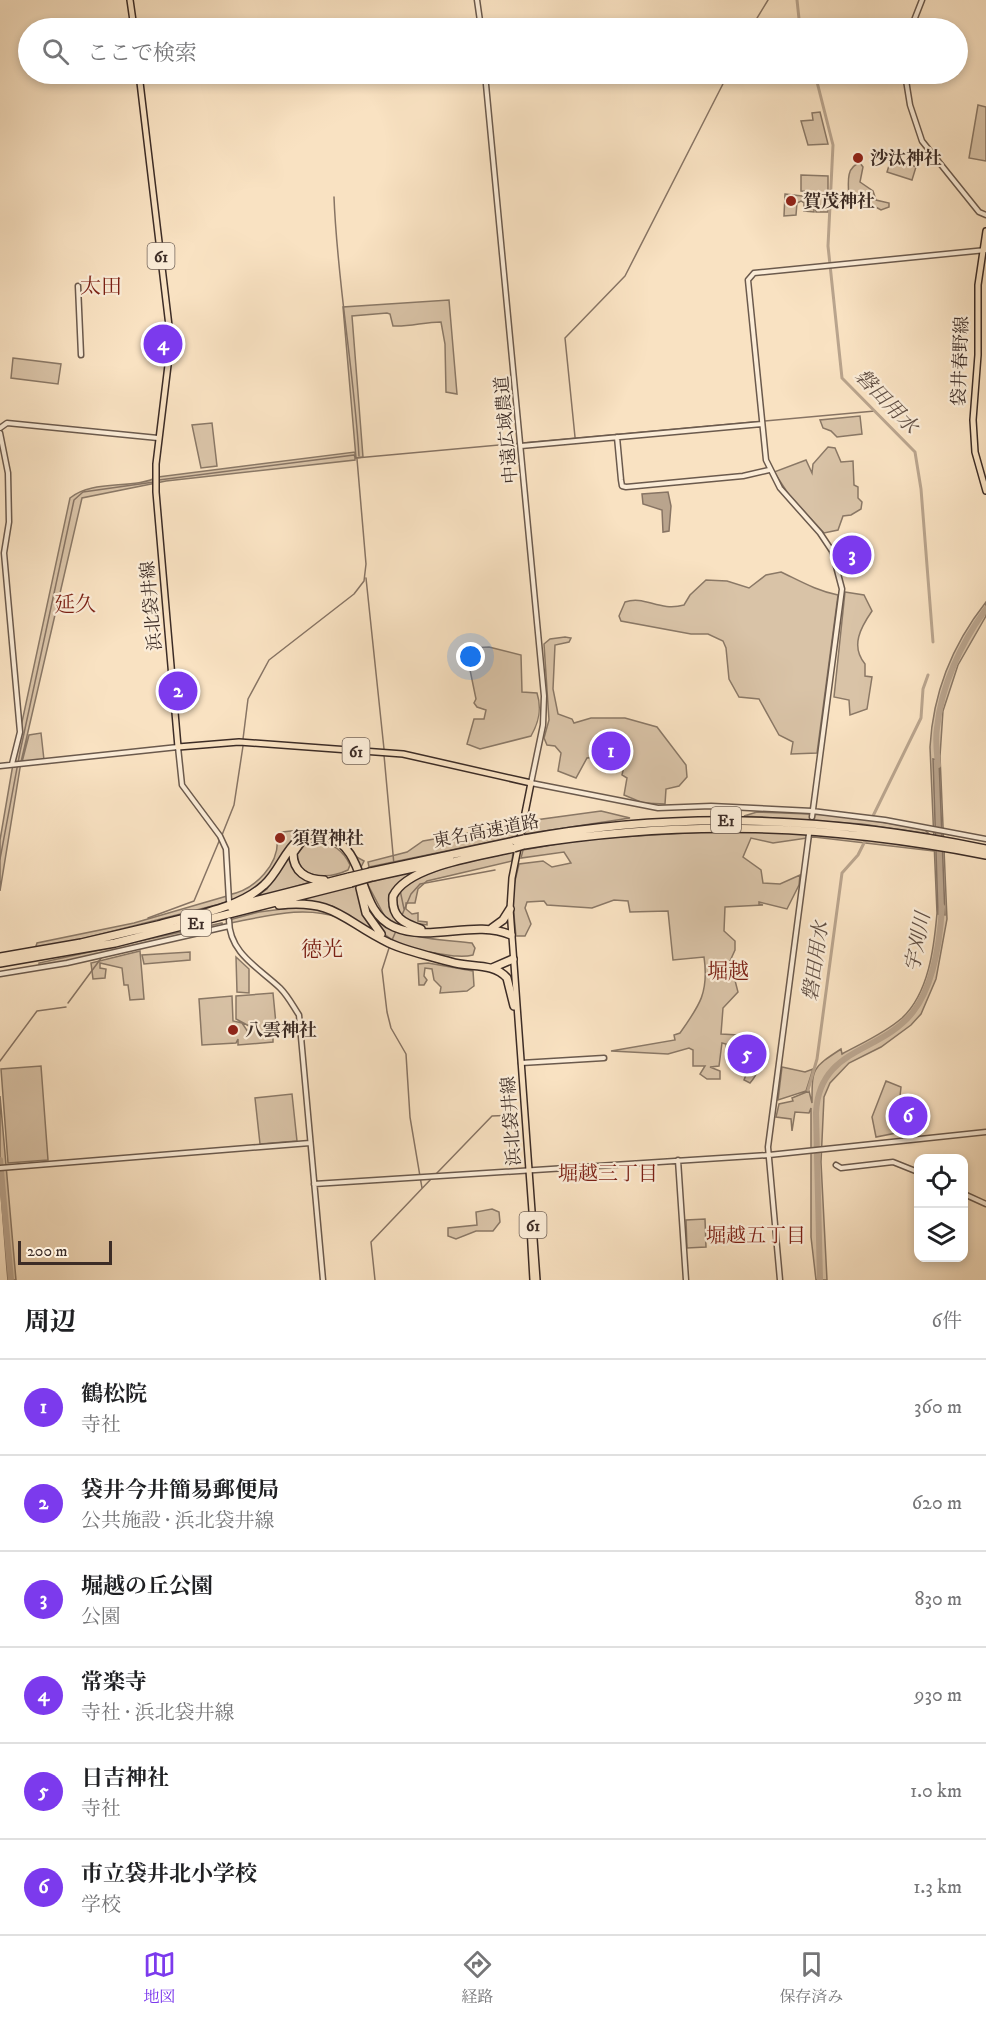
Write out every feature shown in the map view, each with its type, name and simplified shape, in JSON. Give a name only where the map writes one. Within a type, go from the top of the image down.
[{"type":"highway","name":"東名高速道路","points":[[0,957],[115,943],[252,908],[371,874],[524,842],[626,831],[755,827],[852,833],[928,840],[986,855]]},
{"type":"highway","points":[[158,925],[252,894],[271,877],[295,841],[315,834],[333,838],[349,853],[371,906],[381,920],[407,931],[492,928],[511,934]]},
{"type":"highway","points":[[339,879],[313,880],[300,872],[293,858],[298,844],[308,838],[321,837],[340,847],[354,869],[366,913],[375,928],[390,941],[404,948]]},
{"type":"highway","points":[[427,931],[403,923],[394,912],[393,896],[405,881],[442,866],[514,845]]},
{"type":"highway","name":"東名高速道路","points":[[951,845],[986,849]]},
{"type":"highway","name":"東名高速道路","points":[[0,963],[339,879],[350,880]]},
{"type":"highway","points":[[252,908],[297,904],[330,908],[389,943],[455,964],[492,968],[507,978],[514,1006]]},
{"type":"highway","points":[[492,928],[510,909]]},
{"type":"highway","points":[[492,968],[513,959]]},
{"type":"main road","points":[[130,0],[133,18]]},
{"type":"main road","name":"浜北袋井線","points":[[141,84],[169,326],[169,357],[158,438],[156,481],[178,747]]},
{"type":"main road","name":"袋井春野線","points":[[986,231],[977,302],[978,355],[972,420],[977,460],[986,491]]},
{"type":"main road","name":"61","points":[[178,747],[239,742],[403,754],[531,783]]},
{"type":"main road","name":"浜北袋井線","points":[[531,783],[512,878],[510,909],[535,1280]]},
{"type":"main road","name":"浜北袋井線","points":[[513,959],[514,1006],[528,1169]]},
{"type":"street","points":[[477,0],[480,18]]},
{"type":"street","points":[[915,18],[922,0]]},
{"type":"street","name":"中遠広域農道","points":[[486,84],[544,696],[543,725],[531,783]]},
{"type":"street","points":[[907,84],[910,105],[922,141],[979,212],[986,215]]},
{"type":"street","points":[[812,814],[842,602],[841,577],[825,538],[789,500],[769,470],[747,280],[751,274],[985,250]]},
{"type":"street","points":[[78,286],[81,355]]},
{"type":"street","points":[[0,428],[7,423],[158,438]]},
{"type":"street","points":[[521,446],[762,424]]},
{"type":"street","points":[[0,433],[7,464],[10,495],[2,554],[20,732],[12,764]]},
{"type":"street","points":[[617,437],[622,486],[743,476],[769,470]]},
{"type":"street","points":[[0,766],[178,747],[182,785],[220,836],[226,849],[229,901]]},
{"type":"street","points":[[531,783],[658,808],[711,806],[812,814],[934,828],[986,839]]},
{"type":"street","points":[[780,1280],[769,1155],[809,834]]},
{"type":"street","points":[[229,920],[230,937],[237,949],[283,990],[299,1015],[323,1280]]},
{"type":"street","points":[[0,974],[67,963],[229,926]]},
{"type":"street","points":[[521,1063],[604,1058]]},
{"type":"street","points":[[314,1184],[769,1155],[986,1132]]},
{"type":"street","points":[[0,1168],[310,1143]]},
{"type":"street","points":[[678,1160],[687,1280]]},
{"type":"street","points":[[836,1165],[841,1168],[896,1162],[914,1170]]},
{"type":"street","points":[[968,1196],[986,1204]]},
{"type":"shaded area","points":[[978,105],[986,107],[986,161],[969,158]]},
{"type":"shaded area","points":[[820,112],[828,144],[808,145],[801,121],[813,120],[812,113]]},
{"type":"shaded area","points":[[892,156],[916,167],[912,180],[887,172]]},
{"type":"shaded area","points":[[860,163],[863,167],[860,182],[873,191],[876,200],[889,203],[889,207],[881,210],[870,204],[869,195],[863,195],[865,204],[862,206],[849,201],[849,173],[855,165]]},
{"type":"shaded area","points":[[801,175],[828,176],[828,212],[816,212],[814,192],[801,191]]},
{"type":"shaded area","points":[[785,194],[802,196],[809,201],[809,208],[814,209],[814,212],[804,211],[804,203],[801,201],[797,203],[796,215],[784,216]]},
{"type":"shaded area","points":[[449,300],[457,394],[446,392],[445,344],[441,322],[393,326],[390,314],[387,313],[352,316],[363,457],[356,458],[343,307]]},
{"type":"shaded area","points":[[13,358],[61,364],[58,384],[11,378]]},
{"type":"shaded area","points":[[860,416],[862,434],[837,437],[831,431],[823,428],[820,420]]},
{"type":"shaded area","points":[[212,423],[217,466],[201,468],[192,425]]},
{"type":"shaded area","points":[[828,447],[835,448],[841,462],[853,461],[854,485],[858,487],[858,498],[862,502],[861,509],[851,515],[843,516],[838,530],[824,533],[789,495],[774,472],[806,460],[812,473],[813,464]]},
{"type":"shaded area","points":[[355,452],[355,460],[166,481],[82,498],[21,762],[0,891],[0,840],[13,764],[70,498],[79,492],[101,486],[137,483],[158,477]]},
{"type":"shaded area","points":[[668,492],[671,506],[669,531],[663,532],[662,510],[643,504],[642,494]]},
{"type":"shaded area","points":[[781,572],[838,595],[817,753],[791,754],[793,742],[779,735],[759,699],[739,697],[729,679],[726,648],[723,641],[708,634],[691,634],[621,621],[619,616],[625,602],[632,600],[675,607],[684,605],[690,595],[706,580],[727,581],[749,588],[766,575]]},
{"type":"shaded area","points":[[845,592],[864,595],[872,611],[861,630],[858,644],[858,650],[865,664],[865,676],[872,677],[867,709],[850,715],[849,700],[834,697]]},
{"type":"shaded area","points":[[986,602],[986,616],[958,665],[943,711],[940,756],[947,919],[936,979],[921,1014],[911,1025],[881,1047],[849,1063],[830,1083],[824,1097],[821,1162],[827,1280],[816,1280],[811,1237],[811,1108],[809,1113],[795,1112],[792,1131],[791,1119],[776,1117],[779,1104],[793,1101],[792,1098],[809,1091],[812,1103],[812,1082],[819,1065],[841,1049],[842,1054],[873,1038],[902,1018],[911,1008],[924,983],[932,955],[937,913],[930,747],[935,707],[954,652]]},
{"type":"shaded area","points":[[571,638],[569,642],[555,645],[553,689],[558,714],[572,719],[574,723],[591,718],[625,718],[657,727],[686,765],[687,777],[679,786],[666,789],[665,804],[643,803],[624,795],[627,778],[622,775],[627,753],[617,749],[616,742],[612,740],[610,746],[601,743],[598,757],[587,758],[576,778],[558,771],[561,753],[555,746],[547,745],[544,738],[549,720],[544,644],[550,639]]},
{"type":"shaded area","points":[[489,647],[521,655],[522,692],[537,693],[539,710],[538,720],[531,736],[480,749],[467,744],[474,719],[484,719],[486,710],[477,707],[474,703],[476,699],[470,670],[471,648]]},
{"type":"shaded area","points":[[41,733],[44,760],[22,762],[29,735]]},
{"type":"shaded area","points":[[933,759],[939,760],[945,915],[938,914]]},
{"type":"shaded area","points":[[601,811],[630,818],[525,834],[528,821]]},
{"type":"shaded area","points":[[757,812],[837,815],[906,826],[925,830],[929,834],[862,824],[744,816]]},
{"type":"shaded area","points":[[520,824],[518,836],[369,867],[368,862],[407,852],[423,841]]},
{"type":"shaded area","points":[[309,829],[332,834],[338,838],[356,857],[364,861],[360,869],[341,844],[311,832],[258,889],[230,903],[228,895],[248,888],[264,874],[275,856],[277,835],[282,832]]},
{"type":"shaded area","points":[[755,829],[852,835],[932,847],[933,851],[814,837],[773,843],[751,838],[743,857],[761,870],[763,883],[780,884],[800,875],[799,885],[787,909],[759,902],[763,905],[725,907],[724,931],[735,941],[735,950],[730,961],[738,992],[723,1008],[721,1034],[757,1036],[758,1039],[752,1048],[758,1068],[754,1077],[750,1083],[744,1080],[748,1070],[737,1066],[736,1058],[727,1055],[726,1044],[722,1043],[719,1066],[710,1067],[720,1071],[720,1079],[707,1079],[700,1074],[705,1066],[693,1066],[693,1050],[689,1048],[668,1054],[611,1051],[675,1040],[674,1035],[680,1033],[701,998],[705,980],[704,957],[673,960],[668,911],[630,912],[628,901],[614,900],[592,908],[547,905],[544,901],[527,902],[525,908],[531,924],[525,936],[516,936],[512,894],[519,864],[543,861],[552,867],[571,863],[564,852],[521,858],[523,850],[585,839]]},
{"type":"shaded area","points":[[318,841],[333,846],[341,852],[350,865],[348,870],[324,876],[309,873],[303,869],[297,854],[305,844]]},
{"type":"shaded area","points":[[513,852],[512,861],[427,881],[418,889],[415,903],[406,903],[406,909],[412,914],[418,913],[418,921],[427,922],[427,925],[407,922],[399,915],[395,892],[408,883],[452,866]]},
{"type":"shaded area","points":[[289,854],[296,872],[314,881],[251,900],[267,889]]},
{"type":"shaded area","points":[[417,869],[403,882],[392,905],[400,920],[397,924],[385,917],[367,883]]},
{"type":"shaded area","points":[[360,883],[370,910],[379,920],[402,933],[431,939],[472,943],[475,948],[473,955],[454,956],[418,950],[393,941],[376,924],[364,899]]},
{"type":"shaded area","points":[[356,885],[365,918],[373,931],[332,906],[290,901]]},
{"type":"shaded area","points":[[227,896],[228,902],[42,949],[36,946],[37,943],[134,923]]},
{"type":"shaded area","points":[[298,907],[327,911],[340,918],[313,912],[299,912],[231,923],[229,920],[259,912]]},
{"type":"shaded area","points":[[222,923],[223,926],[39,968],[39,963]]},
{"type":"shaded area","points":[[140,951],[144,999],[130,1000],[128,985],[124,985],[122,968],[100,963],[100,968],[106,969],[105,978],[93,979],[91,963]]},
{"type":"shaded area","points":[[190,952],[190,960],[144,964],[142,955]]},
{"type":"shaded area","points":[[236,957],[249,969],[249,993],[237,992]]},
{"type":"shaded area","points":[[428,963],[473,971],[474,986],[467,991],[440,993],[441,987],[434,980],[432,969],[425,968],[424,976],[427,980],[424,985],[419,985],[418,964]]},
{"type":"shaded area","points":[[273,993],[276,1024],[273,1024],[273,1042],[238,1045],[238,1039],[236,1043],[202,1045],[199,999],[232,996],[233,1021],[242,1023],[248,1032],[249,1026],[236,1019],[236,996]]},
{"type":"shaded area","points":[[41,1066],[48,1160],[8,1163],[1,1069]]},
{"type":"shaded area","points":[[782,1067],[805,1072],[813,1069],[806,1091],[778,1100]]},
{"type":"shaded area","points":[[886,1081],[901,1087],[896,1133],[876,1137],[872,1117]]},
{"type":"shaded area","points":[[292,1094],[297,1141],[260,1144],[255,1098]]},
{"type":"shaded area","points":[[0,1096],[16,1280],[8,1280],[7,1270],[0,1180]]},
{"type":"shaded area","points":[[492,1209],[499,1212],[500,1222],[493,1231],[476,1231],[456,1239],[448,1236],[448,1228],[477,1225],[476,1212]]},
{"type":"shaded area","points":[[705,1219],[706,1247],[687,1248],[686,1220]]},
{"type":"waterway","points":[[757,18],[768,0]]},
{"type":"waterway","name":"磐田用水","points":[[797,0],[799,18]]},
{"type":"waterway","points":[[575,437],[565,338],[625,276],[723,84]]},
{"type":"waterway","name":"磐田用水","points":[[818,84],[833,145],[828,246],[842,378],[915,452],[921,489],[933,642]]},
{"type":"waterway","points":[[334,197],[338,261],[359,456]]},
{"type":"waterway","points":[[159,480],[354,455],[356,458],[875,411]]},
{"type":"waterway","points":[[243,739],[248,699],[269,660],[354,594],[364,581],[366,564],[357,459]]},
{"type":"waterway","points":[[0,859],[20,752],[74,500],[83,492],[154,482]]},
{"type":"waterway","points":[[366,578],[384,749]]},
{"type":"waterway","name":"宇刈川","points":[[938,765],[936,733],[943,696],[968,636],[986,609]]},
{"type":"waterway","name":"磐田用水","points":[[873,816],[921,718],[923,689],[928,675]]},
{"type":"waterway","points":[[222,835],[234,805],[243,746]]},
{"type":"waterway","points":[[384,755],[394,865]]},
{"type":"waterway","points":[[148,918],[194,901],[220,839]]},
{"type":"waterway","name":"磐田用水","points":[[808,1090],[817,1059],[842,873],[858,855],[865,841]]},
{"type":"waterway","points":[[402,915],[411,894],[420,884],[495,870]]},
{"type":"waterway","points":[[400,890],[404,909]]},
{"type":"waterway","name":"宇刈川","points":[[820,1280],[816,1113],[820,1091],[828,1075],[839,1063],[899,1026],[913,1012],[926,989],[935,962],[942,907]]},
{"type":"waterway","points":[[392,940],[396,931]]},
{"type":"waterway","points":[[389,948],[382,970],[387,1012],[391,1028],[406,1054],[410,1117],[422,1188]]},
{"type":"waterway","points":[[68,1003],[102,957],[137,949]]},
{"type":"waterway","points":[[0,1061],[37,1011],[66,1007]]},
{"type":"waterway","points":[[436,1174],[492,1116],[518,1115]]},
{"type":"waterway","points":[[0,1160],[11,1280]]},
{"type":"waterway","points":[[375,1280],[371,1242],[432,1178]]},
{"type":"waterway","points":[[527,1221],[528,1244]]},
{"type":"place","name":"沙汰神社","points":[[858,158]]},
{"type":"place","name":"賀茂神社","points":[[791,201]]},
{"type":"place","name":"常楽寺","points":[[163,344]]},
{"type":"place","name":"堀越の丘公園","points":[[852,555]]},
{"type":"place","name":"袋井今井簡易郵便局","points":[[178,691]]},
{"type":"place","name":"鶴松院","points":[[611,751]]},
{"type":"place","name":"須賀神社","points":[[280,838]]},
{"type":"place","name":"八雲神社","points":[[233,1030]]},
{"type":"place","name":"日吉神社","points":[[747,1054]]},
{"type":"place","name":"市立袋井北小学校","points":[[908,1116]]},
{"type":"district","name":"太田","points":[[101,286]]},
{"type":"district","name":"延久","points":[[75,604]]},
{"type":"district","name":"徳光","points":[[322,949]]},
{"type":"district","name":"堀越","points":[[728,971]]},
{"type":"district","name":"堀越三丁目","points":[[608,1173]]},
{"type":"district","name":"堀越五丁目","points":[[756,1235]]}]
